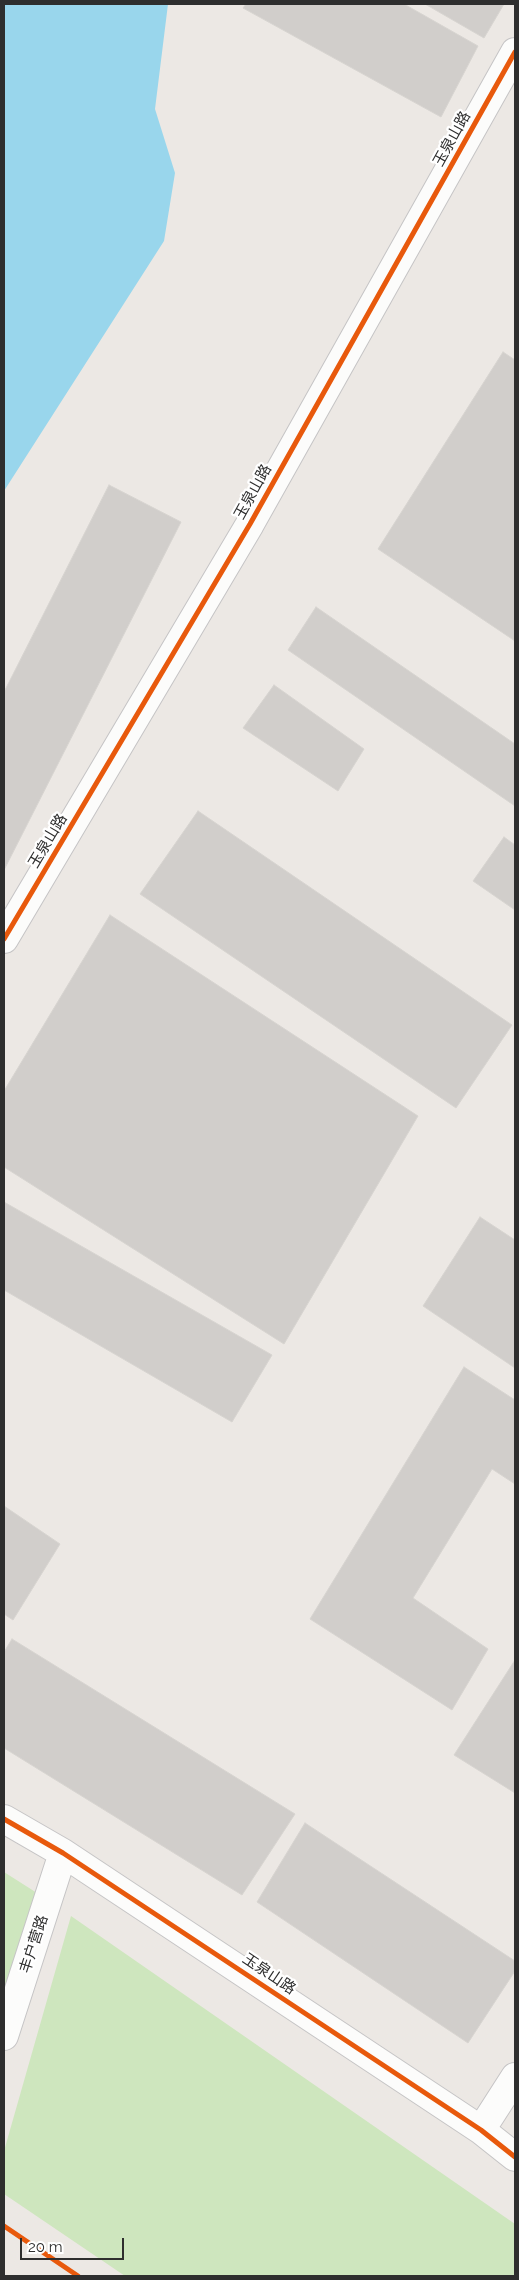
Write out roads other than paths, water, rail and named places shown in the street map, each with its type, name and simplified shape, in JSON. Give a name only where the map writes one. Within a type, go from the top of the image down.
[{"type":"street","name":"玉泉山路","points":[[4,939],[250,524],[515,52]]},
{"type":"street","name":"玉泉山路","points":[[4,1819],[63,1853],[481,2130],[515,2156]]},
{"type":"street","name":"丰户营路","points":[[4,2036],[63,1853]]},
{"type":"street","points":[[481,2130],[515,2078]]},
{"type":"water","points":[[4,4],[168,4],[155,109],[175,173],[164,241],[4,491]]}]
